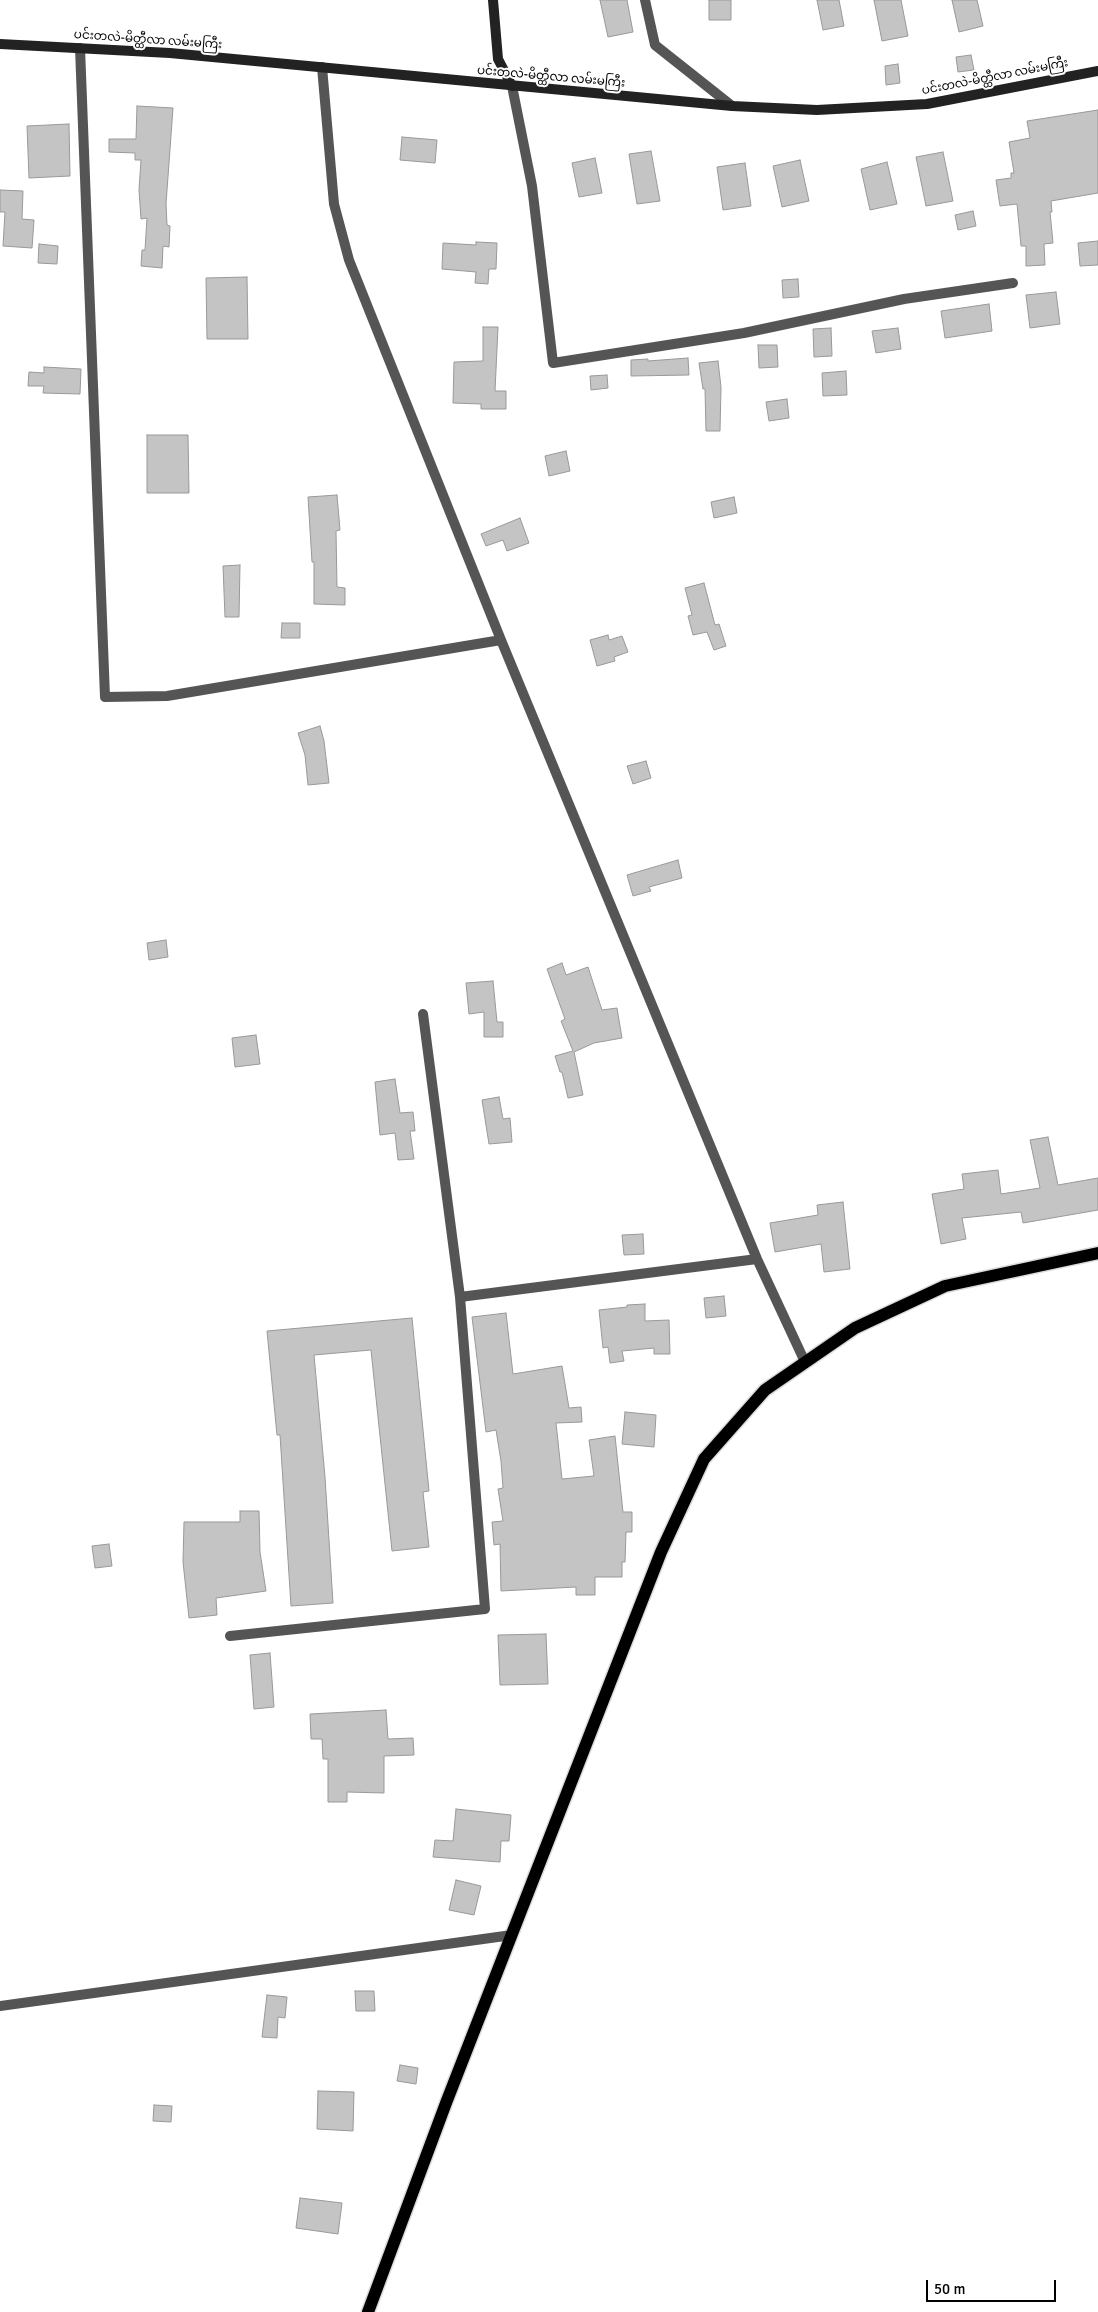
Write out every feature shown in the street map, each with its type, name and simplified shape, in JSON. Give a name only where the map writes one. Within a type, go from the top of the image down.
[{"type":"main road","points":[[368,2312],[661,1552],[704,1459],[764,1390],[855,1328],[945,1286],[1098,1253]]},
{"type":"street","points":[[493,0],[498,59],[512,86],[532,186],[553,363],[744,333],[904,299],[1013,283]]},
{"type":"street","points":[[645,0],[655,46],[732,106]]},
{"type":"street","name":"ပင်းတလဲ-မိတ္ထီလာ လမ်းမကြီး","points":[[0,44],[170,53],[732,106],[817,110],[927,104],[1098,70]]},
{"type":"street","points":[[80,48],[105,697],[167,696],[501,640]]},
{"type":"street","points":[[322,67],[334,204],[349,260],[501,640],[757,1259],[805,1362]]},
{"type":"street","points":[[230,1636],[486,1609],[460,1297],[422,1014]]},
{"type":"street","points":[[460,1297],[757,1259]]},
{"type":"street","points":[[0,2006],[512,1935]]},
{"type":"building","points":[[600,0],[627,0],[633,32],[608,37]]},
{"type":"building","points":[[709,0],[731,0],[731,20],[709,20]]},
{"type":"building","points":[[817,0],[839,0],[844,26],[823,30]]},
{"type":"building","points":[[874,0],[901,0],[908,36],[882,41]]},
{"type":"building","points":[[952,0],[977,0],[983,26],[959,32]]},
{"type":"building","points":[[971,55],[974,70],[958,72],[956,57]]},
{"type":"building","points":[[898,64],[900,83],[886,85],[885,66]]},
{"type":"building","points":[[137,106],[173,108],[166,204],[167,225],[170,226],[169,247],[163,246],[162,268],[141,266],[142,250],[145,250],[147,218],[141,219],[139,190],[141,160],[135,160],[135,153],[109,152],[109,139],[136,139]]},
{"type":"building","points":[[1098,110],[1098,193],[1051,201],[1052,212],[1050,212],[1053,243],[1044,244],[1045,265],[1026,266],[1026,246],[1021,246],[1017,204],[1000,206],[996,180],[1011,178],[1011,173],[1014,173],[1009,142],[1030,138],[1027,121]]},
{"type":"building","points":[[69,124],[70,176],[29,178],[27,126]]},
{"type":"building","points":[[402,137],[437,140],[435,163],[400,160]]},
{"type":"building","points":[[651,151],[660,201],[637,204],[629,154]]},
{"type":"building","points":[[943,152],[953,201],[926,206],[916,157]]},
{"type":"building","points":[[595,158],[602,193],[579,197],[572,163]]},
{"type":"building","points":[[800,160],[809,201],[782,207],[773,166]]},
{"type":"building","points":[[887,162],[897,204],[870,210],[861,169]]},
{"type":"building","points":[[745,163],[751,206],[723,210],[717,167]]},
{"type":"building","points":[[0,190],[23,191],[22,219],[34,220],[32,248],[3,246],[5,212],[0,212]]},
{"type":"building","points":[[973,211],[976,226],[958,230],[955,215]]},
{"type":"building","points":[[1098,241],[1098,265],[1080,266],[1078,243]]},
{"type":"building","points":[[476,242],[497,243],[496,269],[489,269],[488,284],[475,283],[476,272],[442,269],[443,243],[476,245]]},
{"type":"building","points":[[39,244],[58,246],[57,264],[38,263]]},
{"type":"building","points":[[247,277],[248,339],[207,339],[206,278]]},
{"type":"building","points":[[798,279],[799,297],[783,298],[782,280]]},
{"type":"building","points":[[1056,292],[1060,324],[1030,328],[1026,295]]},
{"type":"building","points":[[989,304],[992,331],[945,338],[941,311]]},
{"type":"building","points":[[483,327],[498,327],[495,391],[506,391],[506,409],[481,409],[481,404],[453,403],[454,362],[483,361]]},
{"type":"building","points":[[831,328],[832,356],[814,357],[813,329]]},
{"type":"building","points":[[898,328],[901,349],[876,353],[872,331]]},
{"type":"building","points":[[758,345],[777,345],[778,367],[759,368]]},
{"type":"building","points":[[688,358],[689,375],[631,376],[631,360],[648,359],[648,361]]},
{"type":"building","points":[[718,361],[721,387],[720,431],[706,431],[705,389],[703,389],[699,363]]},
{"type":"building","points":[[44,367],[81,369],[80,394],[43,393],[44,386],[28,386],[29,372],[44,373]]},
{"type":"building","points":[[846,371],[847,395],[823,396],[822,373]]},
{"type":"building","points":[[607,375],[608,388],[591,390],[590,376]]},
{"type":"building","points":[[787,399],[789,418],[769,421],[766,402]]},
{"type":"building","points":[[147,435],[188,435],[189,493],[147,493]]},
{"type":"building","points":[[566,451],[570,471],[549,476],[545,456]]},
{"type":"building","points":[[337,495],[340,530],[336,531],[337,587],[345,588],[345,605],[314,604],[314,562],[312,562],[308,497]]},
{"type":"building","points":[[734,497],[737,513],[714,518],[711,502]]},
{"type":"building","points":[[520,518],[529,543],[507,551],[503,540],[486,546],[481,534]]},
{"type":"building","points":[[240,565],[239,617],[225,617],[223,566]]},
{"type":"building","points":[[704,583],[715,625],[719,624],[726,646],[714,650],[707,632],[693,635],[688,616],[692,615],[685,588]]},
{"type":"building","points":[[282,623],[300,623],[300,638],[281,638]]},
{"type":"building","points":[[608,635],[609,640],[622,636],[628,652],[614,657],[615,661],[597,666],[590,640]]},
{"type":"building","points":[[320,726],[324,741],[329,783],[308,785],[305,755],[298,733]]},
{"type":"building","points":[[646,761],[651,778],[633,784],[627,766]]},
{"type":"building","points":[[678,860],[682,878],[649,887],[651,891],[633,896],[627,875]]},
{"type":"building","points":[[166,940],[168,957],[149,960],[147,943]]},
{"type":"building","points":[[562,963],[566,975],[588,967],[602,1010],[617,1008],[622,1038],[594,1043],[574,1052],[583,1095],[568,1098],[562,1072],[560,1072],[555,1056],[573,1051],[561,1021],[565,1019],[547,969]]},
{"type":"building","points":[[493,981],[497,1022],[503,1022],[503,1037],[484,1037],[484,1012],[469,1014],[466,983]]},
{"type":"building","points":[[256,1035],[260,1064],[235,1067],[232,1038]]},
{"type":"building","points":[[395,1079],[400,1113],[413,1112],[415,1131],[410,1131],[414,1159],[398,1160],[395,1133],[380,1135],[375,1082]]},
{"type":"building","points":[[499,1097],[503,1119],[510,1118],[512,1142],[489,1144],[482,1100]]},
{"type":"building","points":[[1048,1137],[1058,1185],[1098,1178],[1098,1210],[1023,1223],[1021,1212],[962,1218],[966,1239],[941,1244],[932,1194],[964,1189],[962,1174],[998,1170],[1001,1194],[1040,1188],[1030,1140]]},
{"type":"building","points":[[843,1202],[850,1269],[824,1272],[821,1244],[775,1252],[770,1223],[818,1215],[817,1205]]},
{"type":"building","points":[[643,1234],[644,1254],[624,1255],[622,1235]]},
{"type":"building","points":[[724,1296],[726,1316],[706,1318],[704,1298]]},
{"type":"building","points":[[645,1304],[645,1321],[669,1320],[670,1354],[654,1354],[654,1348],[622,1351],[624,1361],[610,1363],[608,1347],[603,1348],[599,1310]]},
{"type":"building","points":[[506,1313],[513,1374],[562,1366],[569,1408],[581,1407],[582,1422],[556,1423],[562,1479],[594,1476],[589,1440],[615,1436],[623,1512],[632,1512],[632,1532],[626,1532],[625,1562],[622,1562],[622,1577],[595,1577],[595,1595],[576,1595],[576,1587],[501,1591],[500,1544],[494,1545],[492,1522],[503,1521],[498,1489],[503,1488],[501,1461],[496,1430],[486,1432],[472,1317]]},
{"type":"building","points":[[412,1318],[429,1491],[423,1492],[429,1547],[392,1551],[371,1350],[314,1355],[325,1477],[333,1603],[291,1606],[280,1435],[277,1435],[267,1331]]},
{"type":"building","points":[[625,1412],[656,1415],[654,1447],[622,1444]]},
{"type":"building","points":[[240,1511],[259,1511],[260,1552],[266,1591],[216,1598],[217,1615],[189,1618],[183,1562],[184,1522],[240,1522]]},
{"type":"building","points":[[109,1544],[112,1566],[95,1568],[92,1546]]},
{"type":"building","points":[[546,1634],[548,1684],[500,1685],[498,1635]]},
{"type":"building","points":[[270,1653],[274,1707],[254,1709],[250,1655]]},
{"type":"building","points":[[386,1710],[388,1739],[413,1738],[414,1755],[384,1756],[384,1793],[347,1792],[347,1802],[328,1802],[328,1759],[323,1759],[322,1739],[311,1739],[310,1714]]},
{"type":"building","points":[[456,1809],[511,1815],[509,1841],[501,1841],[500,1862],[433,1857],[435,1840],[453,1841]]},
{"type":"building","points":[[456,1880],[481,1886],[474,1915],[449,1910]]},
{"type":"building","points":[[355,1991],[374,1991],[375,2011],[356,2011]]},
{"type":"building","points":[[267,1995],[287,1997],[285,2018],[278,2017],[277,2038],[262,2037]]},
{"type":"building","points":[[400,2065],[418,2068],[416,2084],[397,2081]]},
{"type":"building","points":[[318,2091],[354,2092],[353,2131],[317,2129]]},
{"type":"building","points":[[154,2105],[172,2106],[171,2122],[153,2121]]},
{"type":"building","points":[[300,2198],[342,2203],[338,2234],[296,2228]]}]
